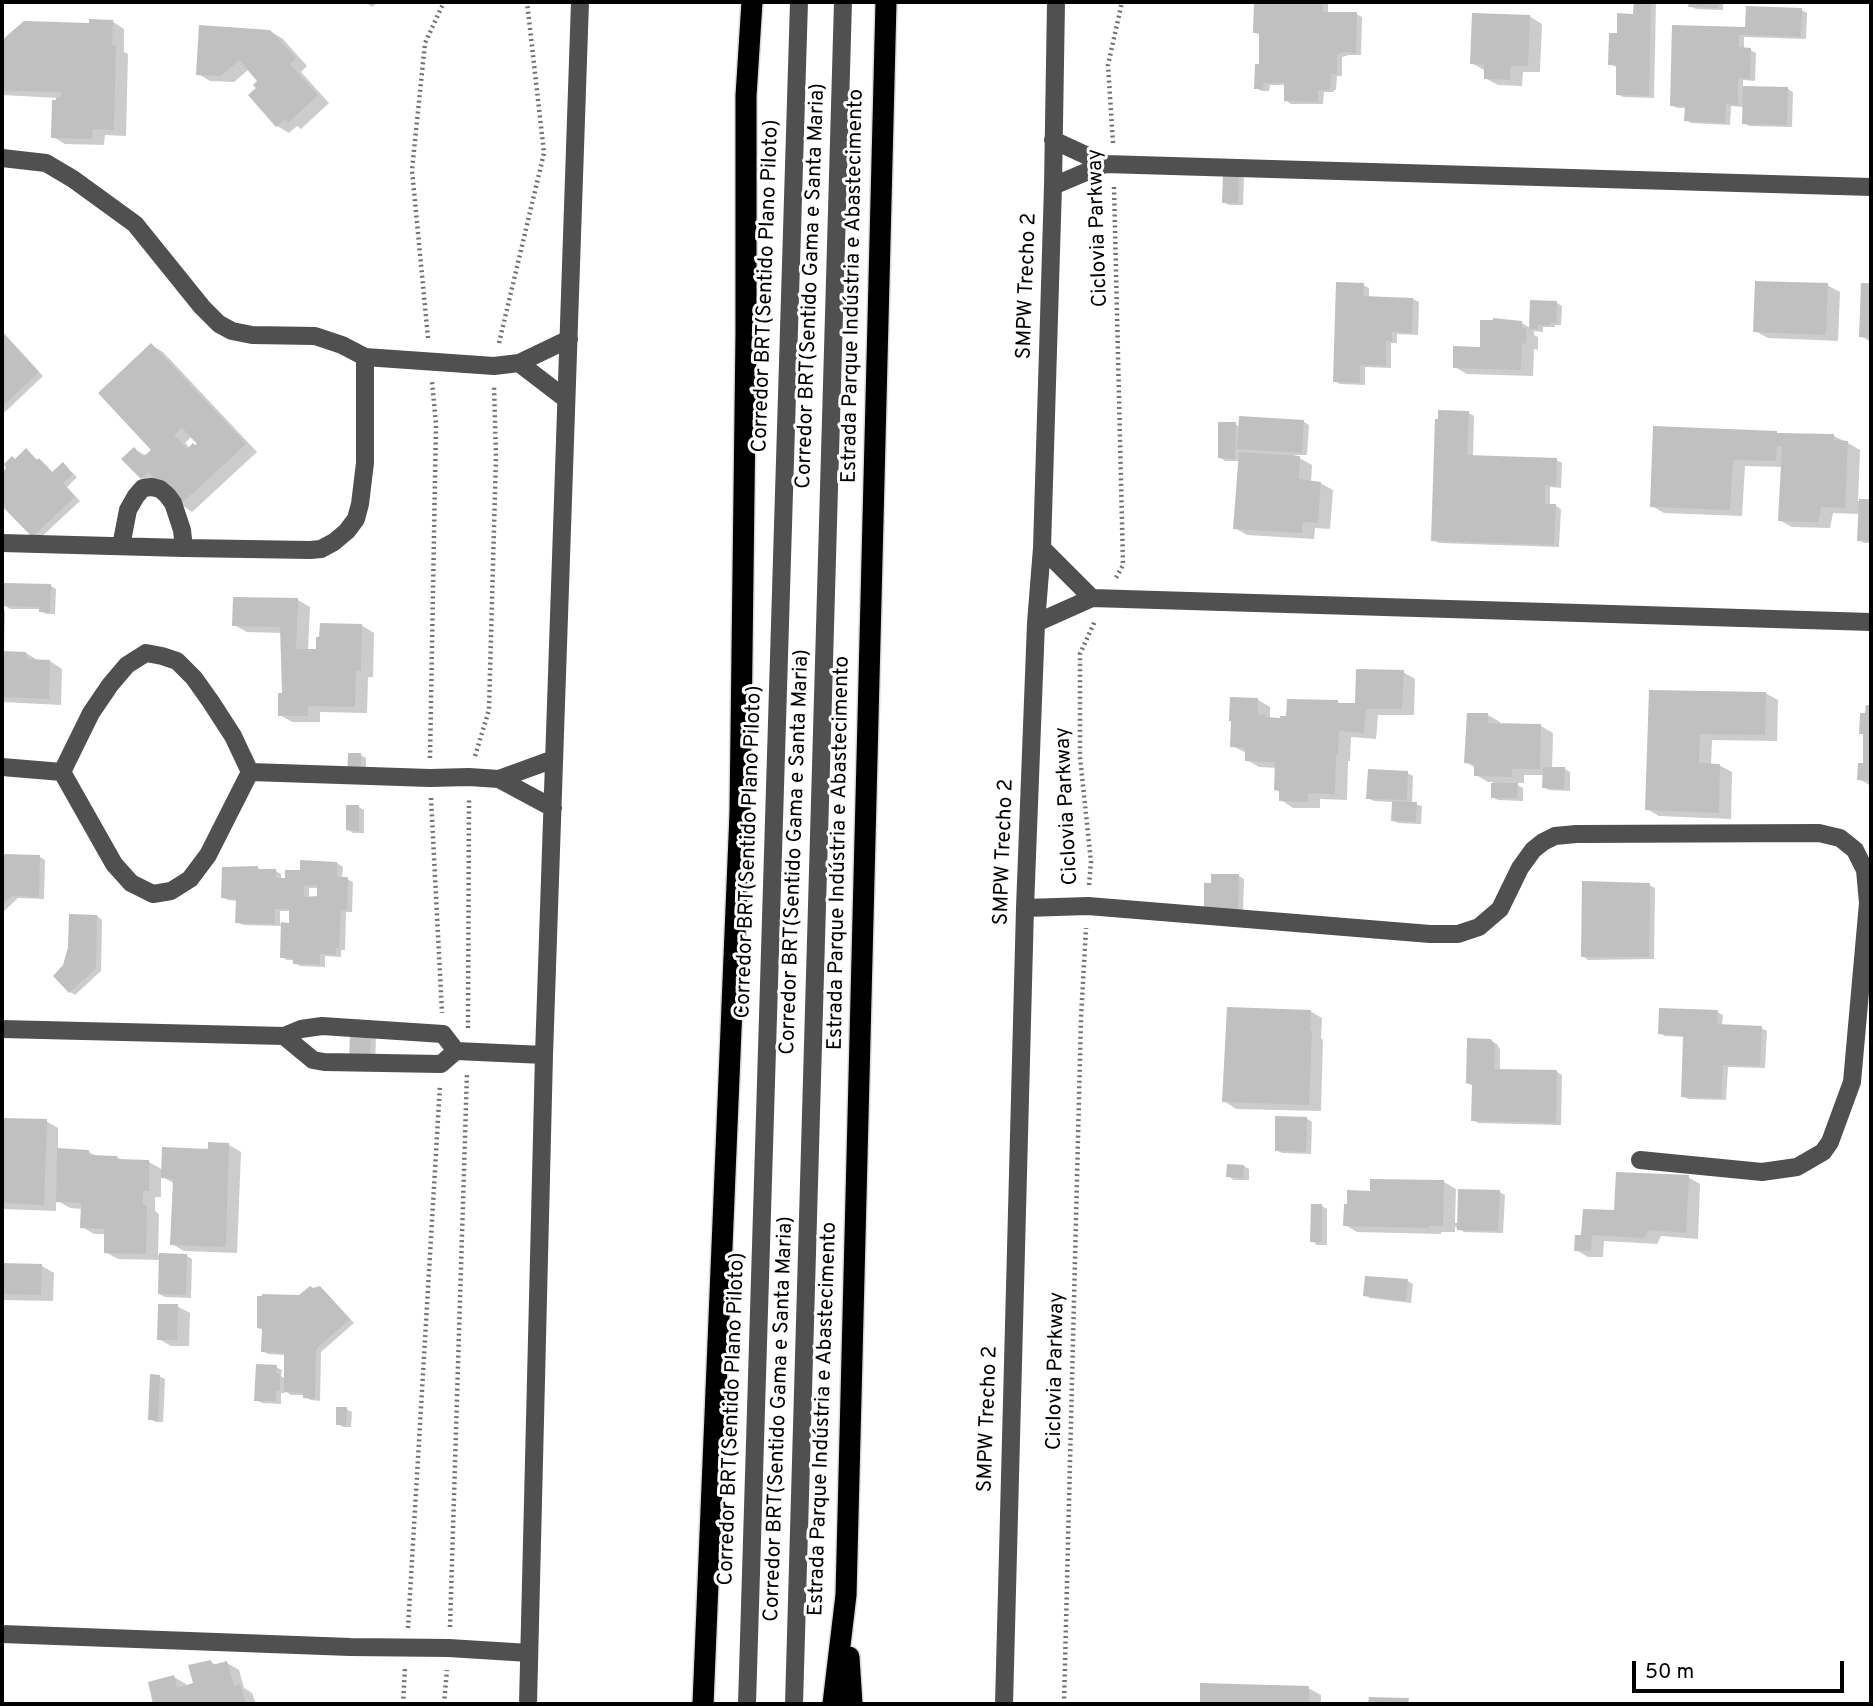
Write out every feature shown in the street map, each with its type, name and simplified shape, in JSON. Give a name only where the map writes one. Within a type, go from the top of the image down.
[{"type":"highway","points":[[703,1701],[740,813],[746,96],[752,2]]},
{"type":"highway","name":"Estrada Parque Indústria e Abastecimento","points":[[834,1704],[846,1595],[886,2]]},
{"type":"highway","points":[[846,1595],[852,1704]]},
{"type":"street","points":[[528,1704],[544,1055],[580,2]]},
{"type":"street","name":"Corredor BRT(Sentido Plano Piloto)","points":[[747,1704],[799,2]]},
{"type":"street","name":"Corredor BRT(Sentido Gama e Santa Maria)","points":[[794,1704],[843,2]]},
{"type":"street","name":"SMPW Trecho 2","points":[[1004,1704],[1025,908],[1042,548],[1056,2]]},
{"type":"street","points":[[1054,141],[1110,165],[1871,187]]},
{"type":"street","points":[[2,158],[46,163],[135,224],[201,307],[219,324],[232,331],[252,335],[315,336],[342,345],[365,357],[494,366],[519,363],[569,339]]},
{"type":"street","points":[[1053,186],[1110,165]]},
{"type":"street","points":[[2,542],[321,549],[347,531],[356,519],[360,504],[365,463],[365,357]]},
{"type":"street","points":[[519,363],[566,399]]},
{"type":"street","points":[[121,546],[128,510],[143,488],[152,487],[167,495],[173,503],[182,530],[184,548]]},
{"type":"street","points":[[1042,548],[1099,598]]},
{"type":"street","points":[[1037,623],[1099,598],[1871,622]]},
{"type":"street","points":[[62,772],[91,713],[110,685],[127,665],[146,653],[177,661],[194,678],[226,725],[250,772]]},
{"type":"street","points":[[250,772],[499,779],[554,759]]},
{"type":"street","points":[[2,767],[62,772]]},
{"type":"street","points":[[62,772],[114,864],[131,883],[153,894],[171,891],[190,879],[208,855],[250,772]]},
{"type":"street","points":[[499,779],[553,808]]},
{"type":"street","points":[[1025,908],[1088,906],[1430,934],[1458,934],[1479,927],[1500,909],[1532,850],[1555,836],[1819,833],[1840,838],[1855,850],[1866,870],[1868,903],[1852,1082],[1830,1142],[1823,1152],[1797,1167],[1762,1172],[1640,1160]]},
{"type":"street","points":[[2,1029],[284,1037],[301,1029],[322,1026],[443,1034],[462,1051]]},
{"type":"street","points":[[284,1037],[313,1060],[324,1062],[441,1064],[462,1051],[544,1055]]},
{"type":"street","points":[[2,1634],[449,1648],[529,1653]]},
{"type":"path","points":[[443,1034],[430,778],[436,424],[412,170],[425,43],[444,2]]},
{"type":"path","points":[[444,1704],[449,1648],[469,777],[489,710],[496,456],[494,366],[544,153],[527,2]]},
{"type":"path","name":"Ciclovia Parkway","points":[[1064,1704],[1081,1018],[1091,862],[1080,757],[1080,654],[1099,598],[1123,565],[1108,65],[1122,2]]},
{"type":"path","points":[[403,1704],[441,1064]]},
{"type":"building","points":[[1254,2],[1323,2],[1323,12],[1357,12],[1356,53],[1337,54],[1337,74],[1331,74],[1329,90],[1318,90],[1318,102],[1284,101],[1284,83],[1264,83],[1263,89],[1254,89],[1255,64],[1259,64],[1259,33],[1253,33]]},
{"type":"building","points":[[1634,2],[1651,2],[1649,96],[1616,95],[1616,65],[1608,65],[1609,33],[1617,33],[1617,13],[1633,14]]},
{"type":"building","points":[[1689,2],[1718,2],[1717,8],[1688,7]]},
{"type":"building","points":[[1746,6],[1802,8],[1801,37],[1739,35],[1739,47],[1751,48],[1750,79],[1738,78],[1738,105],[1726,104],[1725,123],[1684,121],[1685,106],[1670,106],[1672,25],[1745,27]]},
{"type":"building","points":[[1472,13],[1530,15],[1528,66],[1511,66],[1510,80],[1484,79],[1484,65],[1470,64]]},
{"type":"building","points":[[89,19],[113,20],[112,45],[116,45],[114,130],[93,129],[92,139],[51,138],[52,100],[56,100],[62,92],[2,91],[2,40],[24,21],[89,23]]},
{"type":"building","points":[[199,25],[270,30],[296,58],[290,64],[318,95],[288,123],[285,119],[276,127],[248,95],[256,88],[253,85],[257,81],[239,60],[221,76],[196,75]]},
{"type":"building","points":[[1743,86],[1788,87],[1787,125],[1742,124]]},
{"type":"building","points":[[1223,173],[1239,173],[1238,203],[1222,203]]},
{"type":"building","points":[[1755,281],[1828,283],[1826,335],[1753,332]]},
{"type":"building","points":[[1336,282],[1364,283],[1363,296],[1413,298],[1412,333],[1392,332],[1392,341],[1386,341],[1386,366],[1360,365],[1360,383],[1333,382]]},
{"type":"building","points":[[1861,283],[1871,283],[1871,338],[1859,337]]},
{"type":"building","points":[[1530,300],[1557,301],[1556,323],[1529,329]]},
{"type":"building","points":[[1493,318],[1522,321],[1522,328],[1526,328],[1526,344],[1522,343],[1521,370],[1453,368],[1453,346],[1480,347],[1480,320]]},
{"type":"building","points":[[2,332],[39,372],[2,407]]},
{"type":"building","points":[[151,343],[246,444],[179,506],[148,472],[141,479],[121,459],[134,447],[143,457],[151,450],[98,393]],"holes":[[[182,428],[197,444],[193,443],[187,449],[174,435]]]},
{"type":"building","points":[[1438,410],[1469,411],[1467,455],[1557,458],[1556,486],[1545,485],[1545,504],[1556,504],[1554,545],[1431,541],[1435,419],[1438,419]]},
{"type":"building","points":[[1239,416],[1304,420],[1302,453],[1237,449]]},
{"type":"building","points":[[1218,422],[1236,422],[1235,459],[1218,458]]},
{"type":"building","points":[[1653,426],[1834,434],[1834,440],[1848,441],[1845,508],[1821,507],[1818,522],[1778,521],[1782,446],[1777,446],[1776,461],[1733,460],[1730,510],[1650,507]]},
{"type":"building","points":[[26,448],[52,472],[63,462],[73,474],[63,483],[75,497],[32,537],[2,506],[2,472],[6,468],[4,464],[12,456],[15,459]]},
{"type":"building","points":[[1239,452],[1300,456],[1299,479],[1321,482],[1318,523],[1303,522],[1302,533],[1233,529]]},
{"type":"building","points":[[1859,499],[1871,499],[1871,541],[1857,541]]},
{"type":"building","points":[[4,583],[51,584],[50,612],[39,612],[39,607],[4,606]]},
{"type":"building","points":[[233,597],[298,598],[296,649],[316,649],[320,623],[362,624],[361,671],[356,671],[355,707],[308,706],[308,716],[278,716],[278,693],[282,693],[280,627],[232,626]]},
{"type":"building","points":[[2,651],[26,652],[27,659],[50,660],[49,699],[2,697]]},
{"type":"building","points":[[1356,669],[1404,670],[1402,709],[1366,709],[1364,733],[1339,731],[1335,794],[1308,793],[1308,802],[1279,801],[1279,791],[1274,790],[1275,762],[1245,761],[1245,748],[1230,747],[1230,697],[1258,698],[1258,715],[1280,718],[1286,716],[1287,699],[1355,703]]},
{"type":"building","points":[[1649,690],[1766,692],[1765,735],[1700,734],[1699,763],[1720,764],[1719,813],[1645,810]]},
{"type":"building","points":[[1866,705],[1871,705],[1871,781],[1857,780],[1858,763],[1863,763],[1863,734],[1859,734],[1860,713],[1865,713]]},
{"type":"building","points":[[1467,713],[1488,713],[1488,723],[1541,724],[1540,769],[1512,769],[1512,777],[1474,776],[1474,764],[1464,763]]},
{"type":"building","points":[[348,753],[361,753],[361,776],[347,776]]},
{"type":"building","points":[[1543,767],[1565,767],[1564,789],[1542,788]]},
{"type":"building","points":[[1368,769],[1408,771],[1407,800],[1366,799]]},
{"type":"building","points":[[1491,783],[1518,783],[1517,798],[1491,798]]},
{"type":"building","points":[[1392,801],[1417,802],[1416,822],[1391,821]]},
{"type":"building","points":[[346,805],[359,805],[359,831],[346,830]]},
{"type":"building","points":[[2,854],[40,855],[39,897],[12,896],[2,905]]},
{"type":"building","points":[[300,860],[337,862],[337,877],[348,877],[347,910],[341,910],[339,948],[336,948],[336,955],[320,954],[320,964],[293,964],[293,958],[280,958],[281,922],[289,923],[289,909],[275,909],[275,924],[235,923],[236,899],[221,898],[222,867],[258,866],[258,869],[276,869],[276,878],[285,878],[285,870],[300,870]],"holes":[[[317,885],[317,896],[304,897],[304,886]]]},
{"type":"building","points":[[1211,874],[1239,874],[1238,910],[1204,907],[1204,883],[1211,883]]},
{"type":"building","points":[[1582,881],[1650,883],[1649,957],[1581,957]]},
{"type":"building","points":[[69,914],[97,915],[96,968],[69,993],[53,976],[63,965],[68,947]]},
{"type":"building","points":[[1227,1007],[1311,1010],[1309,1105],[1222,1102]]},
{"type":"building","points":[[1659,1008],[1718,1010],[1717,1024],[1762,1026],[1760,1066],[1723,1065],[1721,1098],[1681,1097],[1683,1036],[1658,1034]]},
{"type":"building","points":[[350,1028],[371,1029],[370,1069],[349,1068]]},
{"type":"building","points":[[1467,1038],[1491,1039],[1495,1046],[1494,1069],[1557,1070],[1556,1123],[1471,1121],[1472,1085],[1466,1083]]},
{"type":"building","points":[[1275,1116],[1307,1117],[1306,1152],[1275,1151]]},
{"type":"building","points":[[2,1118],[47,1119],[44,1205],[2,1203]]},
{"type":"building","points":[[208,1142],[229,1143],[226,1247],[170,1245],[173,1179],[161,1178],[162,1147],[208,1149]]},
{"type":"building","points":[[57,1148],[89,1150],[89,1155],[117,1156],[117,1159],[149,1160],[149,1191],[143,1191],[143,1205],[147,1205],[146,1254],[104,1253],[104,1229],[80,1228],[81,1203],[56,1202]]},
{"type":"building","points":[[1227,1164],[1244,1165],[1243,1178],[1226,1177]]},
{"type":"building","points":[[1616,1172],[1689,1175],[1686,1233],[1649,1230],[1644,1238],[1592,1235],[1591,1251],[1574,1251],[1575,1235],[1581,1235],[1583,1209],[1614,1210]]},
{"type":"building","points":[[1370,1179],[1444,1180],[1443,1226],[1343,1226],[1347,1190],[1370,1191]]},
{"type":"building","points":[[1458,1189],[1500,1190],[1498,1231],[1457,1230]]},
{"type":"building","points":[[1311,1204],[1322,1204],[1322,1242],[1310,1242]]},
{"type":"building","points":[[159,1253],[187,1254],[186,1295],[158,1294]]},
{"type":"building","points":[[2,1263],[42,1264],[41,1295],[2,1294]]},
{"type":"building","points":[[1365,1276],[1408,1279],[1406,1301],[1363,1296]]},
{"type":"building","points":[[310,1286],[320,1286],[350,1319],[316,1349],[315,1399],[303,1398],[303,1393],[284,1392],[284,1353],[261,1352],[262,1329],[257,1328],[257,1296],[299,1295]]},
{"type":"building","points":[[158,1304],[178,1304],[177,1340],[157,1340]]},
{"type":"building","points":[[256,1364],[277,1365],[280,1391],[276,1391],[276,1401],[254,1401]]},
{"type":"building","points":[[150,1374],[160,1375],[158,1420],[148,1420]]},
{"type":"building","points":[[336,1407],[347,1407],[346,1425],[336,1425]]},
{"type":"building","points":[[211,1660],[212,1665],[227,1661],[234,1686],[240,1684],[246,1704],[153,1704],[148,1682],[174,1675],[177,1688],[193,1683],[188,1665]]},
{"type":"building","points":[[1200,1683],[1309,1686],[1309,1704],[1200,1704]]},
{"type":"building","points":[[1369,1697],[1409,1698],[1408,1704],[1368,1704]]}]
